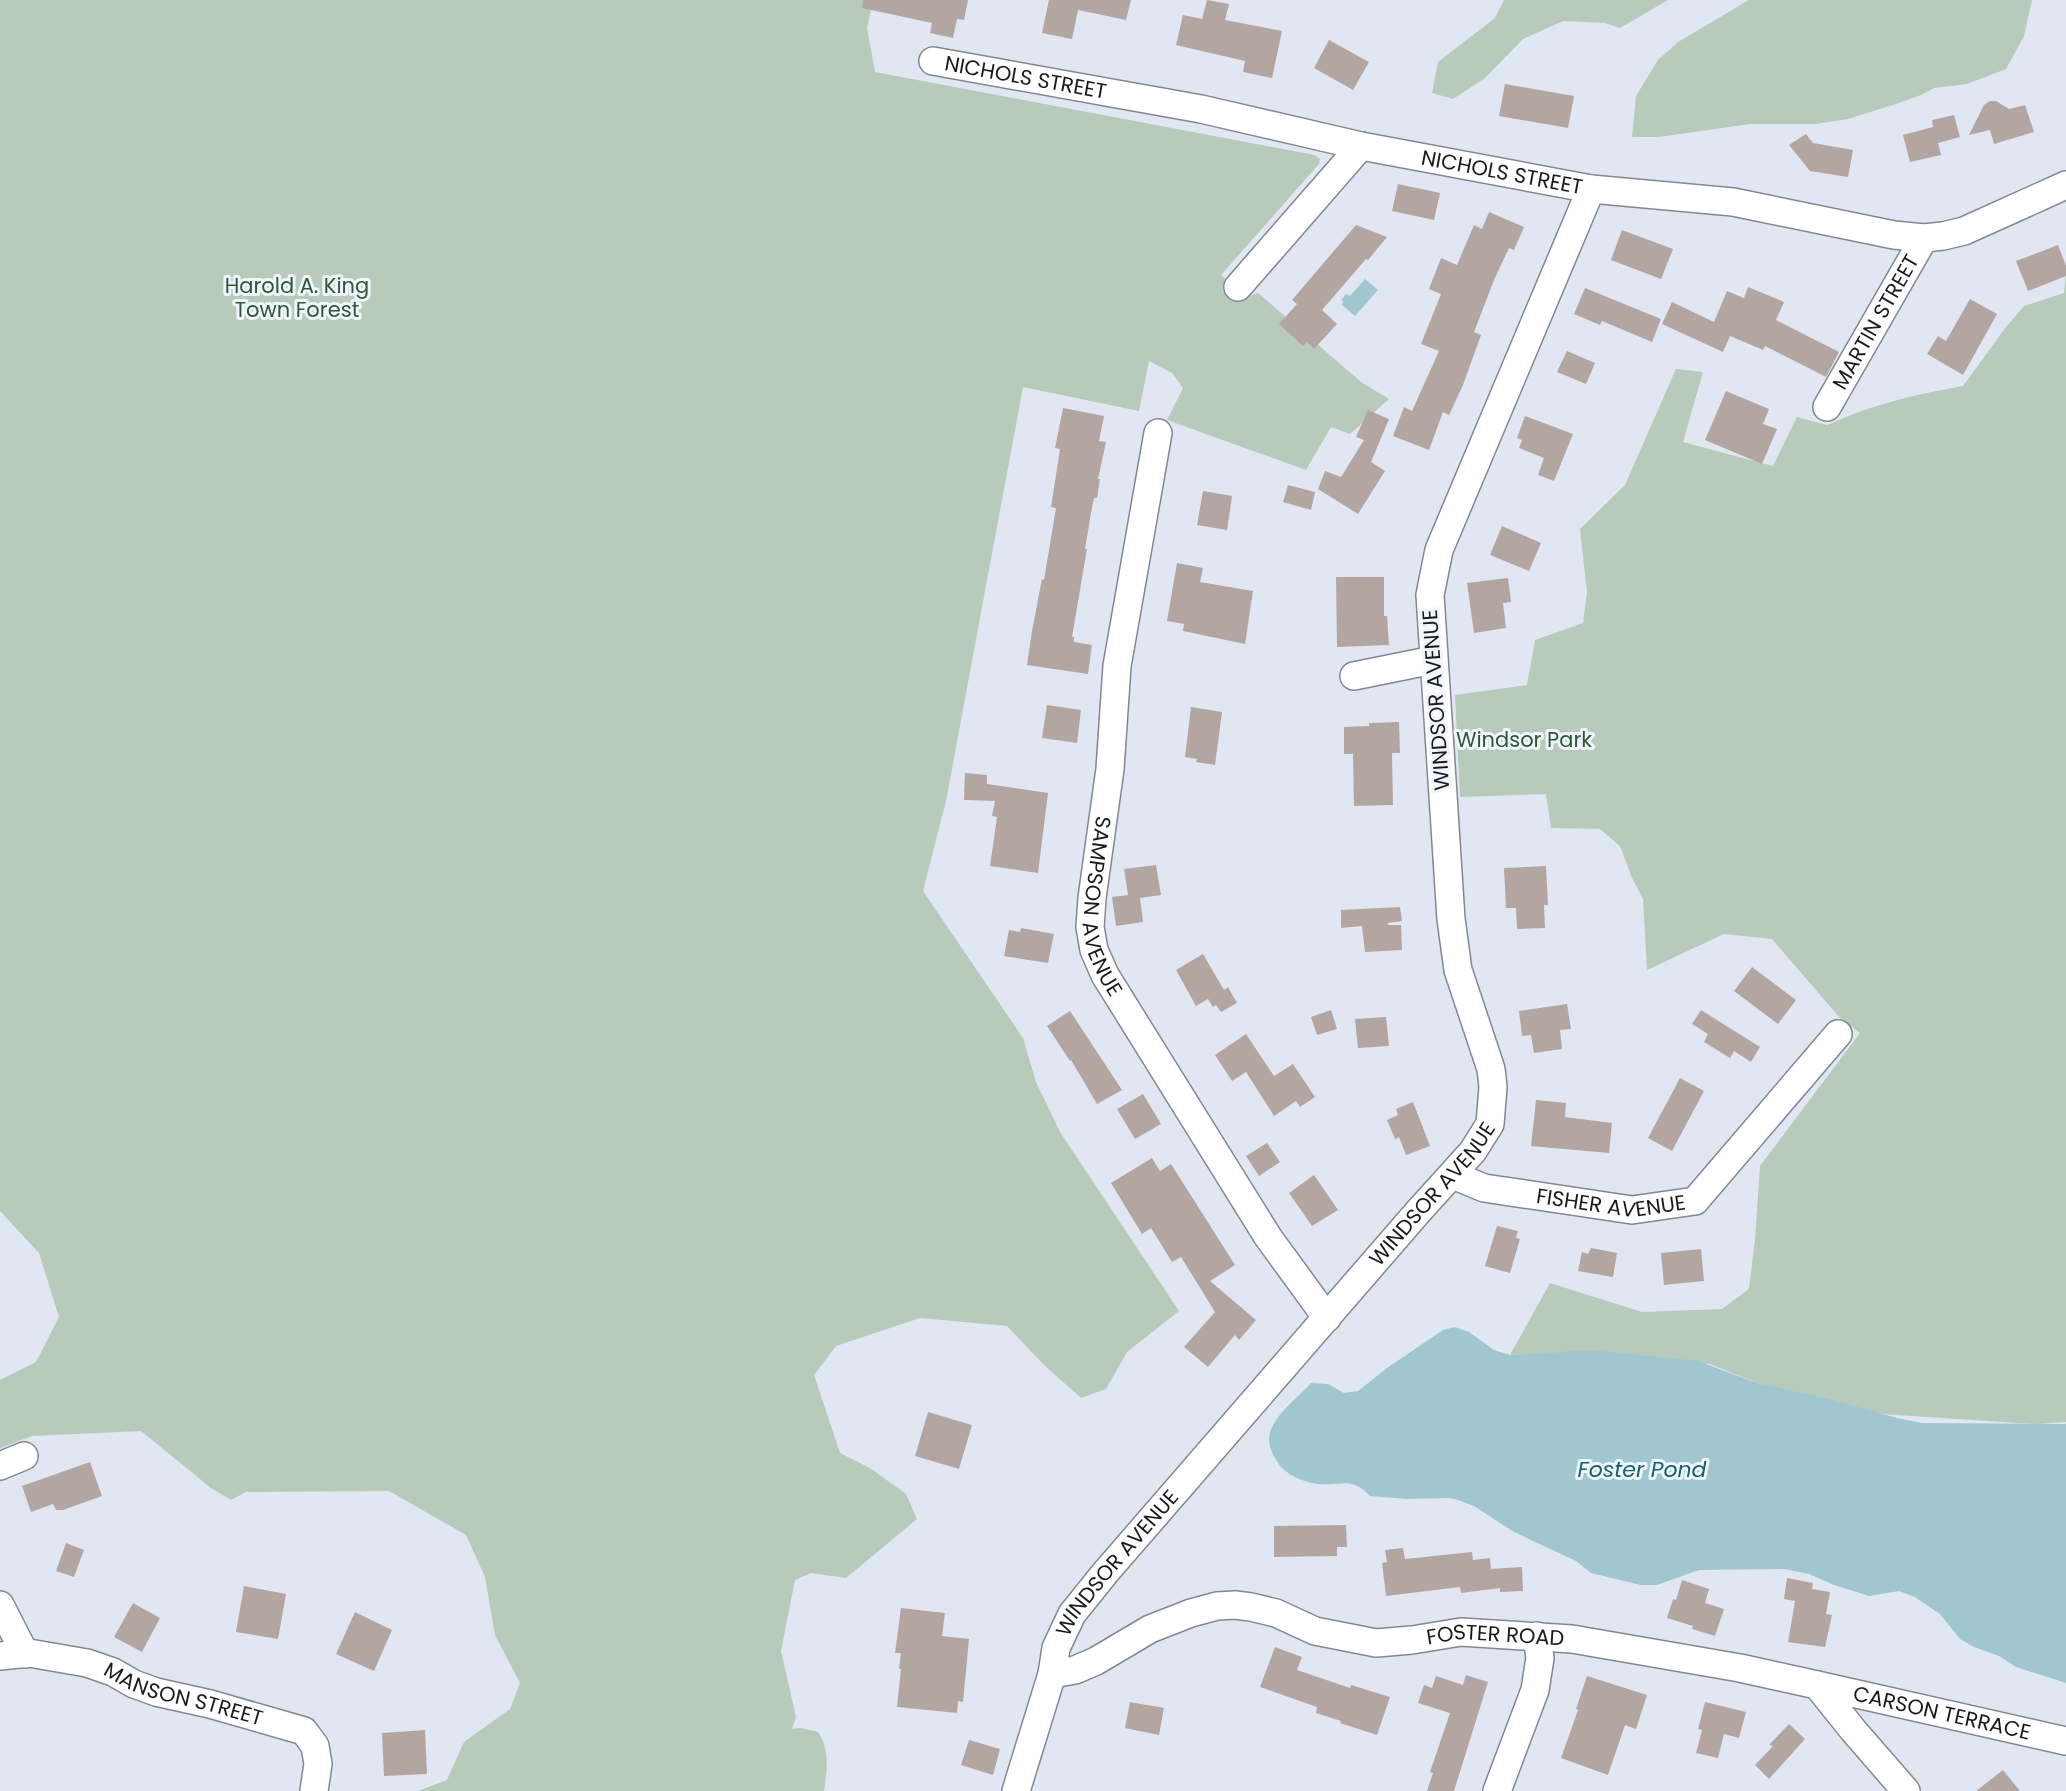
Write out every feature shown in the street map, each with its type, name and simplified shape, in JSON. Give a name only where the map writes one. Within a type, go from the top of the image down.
[{"type":"street","name":"NICHOLS STREET","points":[[933,61],[1201,109],[1361,146],[1591,189],[1732,202],[1894,235],[1924,238],[1964,231],[2066,185]]},
{"type":"street","points":[[1238,287],[1361,146]]},
{"type":"street","name":"WINDSOR AVENUE","points":[[1016,1791],[1052,1674],[1056,1648],[1072,1614],[1417,1214],[1453,1176],[1473,1151],[1490,1124],[1493,1087],[1486,1052],[1464,992],[1455,950],[1448,884],[1430,595],[1439,550],[1591,189]]},
{"type":"street","name":"MARTIN STREET","points":[[1827,407],[1924,238]]},
{"type":"street","name":"SAMPSON AVENUE","points":[[1158,433],[1117,666],[1110,769],[1092,898],[1090,927],[1094,950],[1105,975],[1268,1237],[1327,1318]]},
{"type":"street","points":[[1354,676],[1433,660]]},
{"type":"street","name":"FISHER AVENUE","points":[[1453,1176],[1484,1188],[1632,1210],[1695,1201],[1838,1034]]},
{"type":"street","points":[[0,1605],[13,1655]]},
{"type":"street","name":"FOSTER ROAD","points":[[1052,1674],[1075,1670],[1096,1661],[1150,1629],[1191,1613],[1217,1606],[1235,1605],[1276,1613],[1316,1631],[1376,1643],[1461,1632],[1572,1639],[1740,1668],[1817,1685]]},
{"type":"street","points":[[1497,1791],[1535,1690],[1540,1658],[1537,1636]]},
{"type":"street","name":"MANSON STREET","points":[[13,1655],[45,1655],[87,1663],[156,1692],[210,1704],[304,1731],[315,1746],[318,1764],[314,1791]]},
{"type":"street","points":[[1817,1685],[1906,1791]]},
{"type":"street","name":"CARSON TERRACE","points":[[1817,1685],[2066,1741]]},
{"type":"green space","name":"Harold A. King Town Forest","points":[[0,0],[873,0],[867,28],[875,72],[1315,155],[1320,159],[1319,164],[1221,275],[1247,297],[1258,293],[1361,382],[1389,399],[1350,434],[1331,427],[1306,470],[1167,420],[1183,388],[1172,373],[1149,361],[1139,411],[1023,387],[946,801],[923,891],[1023,1038],[1036,1082],[1060,1132],[1179,1311],[1127,1352],[1106,1389],[1081,1398],[1044,1365],[1007,1326],[920,1318],[836,1346],[814,1375],[840,1453],[870,1468],[906,1494],[917,1519],[846,1578],[811,1573],[795,1580],[781,1651],[796,1717],[792,1729],[801,1728],[818,1732],[822,1739],[827,1768],[824,1791],[418,1791],[447,1780],[464,1742],[510,1709],[520,1683],[495,1635],[485,1577],[466,1535],[389,1491],[246,1492],[231,1500],[211,1488],[141,1431],[32,1436],[0,1448],[0,1380],[36,1362],[59,1317],[39,1253],[0,1211]]},
{"type":"green space","points":[[1504,0],[1668,0],[1620,28],[1605,23],[1563,21],[1523,39],[1485,78],[1453,99],[1432,93],[1438,62],[1495,18]]},
{"type":"green space","points":[[1749,0],[2032,0],[2024,36],[2006,69],[1967,84],[1934,88],[1899,103],[1848,119],[1816,124],[1750,124],[1659,137],[1632,137],[1636,96],[1658,60],[1678,42]]},
{"type":"green space","name":"Windsor Park","points":[[2066,270],[2066,1422],[2035,1424],[1881,1414],[1757,1383],[1710,1364],[1566,1352],[1510,1355],[1550,1283],[1642,1312],[1722,1309],[1749,1289],[1760,1166],[1860,1033],[1840,1018],[1772,939],[1724,934],[1647,970],[1643,899],[1620,846],[1600,829],[1551,828],[1546,794],[1460,797],[1455,695],[1527,685],[1535,640],[1583,623],[1587,592],[1580,529],[1625,485],[1676,369],[1703,372],[1683,442],[1773,466],[1797,417],[1827,425],[1894,401],[1963,386],[2024,306],[2064,293]]},
{"type":"water","points":[[1365,279],[1378,290],[1355,316],[1342,305],[1341,300],[1346,294],[1350,296]]},
{"type":"water","name":"Foster Pond","points":[[1455,1327],[1469,1332],[1494,1350],[1510,1355],[1591,1350],[1698,1361],[1757,1383],[1922,1423],[2066,1424],[2066,1683],[2016,1667],[1999,1656],[1974,1647],[1960,1639],[1940,1614],[1915,1597],[1899,1591],[1869,1596],[1809,1574],[1784,1569],[1699,1570],[1657,1585],[1641,1585],[1591,1573],[1576,1561],[1514,1532],[1474,1506],[1458,1500],[1370,1496],[1352,1484],[1319,1484],[1302,1480],[1291,1475],[1278,1463],[1269,1444],[1271,1429],[1286,1408],[1311,1383],[1328,1384],[1344,1393],[1358,1391],[1443,1330]]},
{"type":"building","points":[[863,0],[968,0],[964,20],[957,19],[953,38],[930,33],[932,23],[862,8]]},
{"type":"building","points":[[1049,0],[1131,0],[1126,20],[1078,10],[1072,39],[1042,33]]},
{"type":"building","points":[[1207,0],[1229,4],[1225,20],[1282,31],[1272,78],[1243,72],[1245,61],[1176,45],[1183,15],[1202,19]]},
{"type":"building","points":[[1329,40],[1369,62],[1353,90],[1314,68]]},
{"type":"building","points":[[1505,84],[1574,96],[1568,128],[1499,116]]},
{"type":"building","points":[[1990,101],[1996,101],[2009,109],[2025,105],[2034,132],[1994,144],[1990,130],[1969,135],[1984,105]]},
{"type":"building","points":[[1954,115],[1960,137],[1938,143],[1941,155],[1910,162],[1903,135],[1933,127],[1932,120]]},
{"type":"building","points":[[1806,134],[1813,143],[1853,150],[1848,177],[1810,171],[1789,145]]},
{"type":"building","points":[[1398,184],[1440,193],[1434,220],[1392,211]]},
{"type":"building","points":[[1489,212],[1524,227],[1514,250],[1509,248],[1494,280],[1474,332],[1481,335],[1463,385],[1449,415],[1443,412],[1429,450],[1393,436],[1404,407],[1412,411],[1439,351],[1421,344],[1441,294],[1429,289],[1441,258],[1457,265],[1474,225],[1482,229]]},
{"type":"building","points":[[1356,225],[1387,237],[1322,310],[1337,324],[1314,349],[1307,342],[1303,346],[1279,324],[1297,304],[1292,300]]},
{"type":"building","points":[[1622,230],[1673,249],[1661,279],[1611,260]]},
{"type":"building","points":[[2058,245],[2066,266],[2066,276],[2028,291],[2016,261]]},
{"type":"building","points":[[1748,287],[1784,302],[1776,320],[1839,352],[1826,377],[1765,346],[1763,350],[1730,336],[1723,352],[1662,324],[1672,302],[1714,322],[1727,291],[1744,298]]},
{"type":"building","points":[[1585,288],[1661,319],[1652,342],[1602,321],[1600,325],[1574,314]]},
{"type":"building","points":[[1970,299],[1997,314],[1963,375],[1927,354],[1938,336],[1946,341]]},
{"type":"building","points":[[1567,351],[1595,363],[1586,384],[1557,372]]},
{"type":"building","points":[[1726,391],[1769,409],[1763,424],[1777,429],[1762,464],[1705,440]]},
{"type":"building","points":[[1063,408],[1104,416],[1099,441],[1106,442],[1098,479],[1100,479],[1097,498],[1094,498],[1091,513],[1072,637],[1074,637],[1074,642],[1092,645],[1088,674],[1027,665],[1056,508],[1051,507],[1060,449],[1055,448]]},
{"type":"building","points":[[1368,410],[1389,419],[1371,462],[1385,471],[1358,514],[1318,489],[1325,471],[1341,477],[1364,440],[1356,437]]},
{"type":"building","points":[[1525,416],[1573,434],[1554,481],[1538,475],[1544,458],[1519,448],[1522,440],[1517,438]]},
{"type":"building","points":[[1288,485],[1315,492],[1311,510],[1283,502]]},
{"type":"building","points":[[1203,491],[1232,496],[1227,530],[1197,525]]},
{"type":"building","points":[[1502,526],[1541,543],[1529,571],[1490,555]]},
{"type":"building","points":[[1177,563],[1203,568],[1200,582],[1253,591],[1245,644],[1183,631],[1184,624],[1167,621]]},
{"type":"building","points":[[1336,577],[1384,577],[1384,616],[1387,616],[1389,645],[1337,647]]},
{"type":"building","points":[[1508,578],[1511,602],[1503,603],[1506,628],[1474,633],[1467,583]]},
{"type":"building","points":[[1047,705],[1081,710],[1077,743],[1042,738]]},
{"type":"building","points":[[1191,707],[1222,712],[1215,765],[1196,762],[1197,759],[1185,757]]},
{"type":"building","points":[[1399,722],[1400,753],[1392,753],[1393,805],[1354,806],[1353,754],[1344,754],[1344,727]]},
{"type":"building","points":[[965,773],[987,775],[987,784],[1048,793],[1038,873],[990,866],[997,817],[992,816],[995,801],[964,800]]},
{"type":"building","points":[[1156,865],[1161,895],[1140,898],[1143,922],[1116,926],[1112,897],[1128,895],[1124,869]]},
{"type":"building","points":[[1546,866],[1548,905],[1544,905],[1545,928],[1517,929],[1516,908],[1506,908],[1504,868]]},
{"type":"building","points":[[1400,907],[1402,921],[1388,923],[1388,925],[1401,925],[1402,950],[1365,952],[1362,926],[1341,928],[1341,910]]},
{"type":"building","points":[[1021,928],[1054,934],[1048,963],[1004,956],[1009,930],[1020,932]]},
{"type":"building","points":[[1203,954],[1224,990],[1228,987],[1237,1003],[1221,1012],[1216,1005],[1213,1007],[1208,999],[1196,1006],[1176,970]]},
{"type":"building","points":[[1752,967],[1796,1000],[1778,1024],[1734,991]]},
{"type":"building","points":[[1567,1004],[1571,1029],[1560,1030],[1562,1049],[1534,1053],[1531,1035],[1522,1036],[1519,1011]]},
{"type":"building","points":[[1331,1010],[1337,1029],[1317,1035],[1311,1017]]},
{"type":"building","points":[[1701,1010],[1760,1047],[1751,1062],[1734,1051],[1730,1058],[1704,1042],[1708,1034],[1692,1024]]},
{"type":"building","points":[[1070,1011],[1122,1090],[1097,1104],[1071,1060],[1047,1026]]},
{"type":"building","points":[[1386,1017],[1389,1046],[1358,1048],[1355,1019]]},
{"type":"building","points":[[1246,1034],[1274,1076],[1293,1064],[1315,1097],[1300,1107],[1296,1101],[1274,1116],[1246,1072],[1232,1081],[1215,1055]]},
{"type":"building","points":[[1680,1078],[1704,1091],[1672,1151],[1648,1138]]},
{"type":"building","points":[[1143,1094],[1161,1124],[1135,1139],[1117,1109]]},
{"type":"building","points":[[1536,1100],[1566,1103],[1565,1117],[1612,1123],[1609,1153],[1531,1146]]},
{"type":"building","points":[[1413,1102],[1430,1146],[1406,1155],[1399,1137],[1395,1139],[1387,1120],[1398,1115],[1396,1109]]},
{"type":"building","points":[[1267,1143],[1280,1162],[1259,1176],[1246,1156]]},
{"type":"building","points":[[1152,1158],[1160,1171],[1171,1164],[1235,1265],[1210,1281],[1256,1320],[1239,1340],[1235,1335],[1208,1367],[1184,1347],[1215,1312],[1181,1257],[1172,1262],[1151,1228],[1142,1234],[1111,1183]]},
{"type":"building","points":[[1314,1175],[1338,1210],[1312,1226],[1289,1193]]},
{"type":"building","points":[[1497,1226],[1518,1231],[1516,1238],[1520,1239],[1510,1273],[1485,1266]]},
{"type":"building","points":[[1591,1248],[1617,1253],[1613,1277],[1578,1271],[1582,1252],[1588,1254]]},
{"type":"building","points":[[1701,1249],[1704,1281],[1664,1285],[1661,1253]]},
{"type":"building","points":[[928,1412],[972,1425],[959,1469],[915,1456]]},
{"type":"building","points":[[90,1462],[102,1496],[63,1510],[56,1510],[53,1504],[31,1512],[22,1486]]},
{"type":"building","points":[[1346,1525],[1347,1547],[1337,1547],[1337,1556],[1274,1557],[1274,1526]]},
{"type":"building","points":[[66,1543],[84,1550],[74,1577],[56,1571]]},
{"type":"building","points":[[1403,1548],[1405,1559],[1472,1552],[1473,1560],[1490,1558],[1491,1569],[1522,1567],[1523,1591],[1500,1592],[1500,1588],[1461,1593],[1460,1587],[1386,1596],[1382,1563],[1387,1562],[1385,1550]]},
{"type":"building","points":[[1787,1578],[1813,1583],[1812,1589],[1830,1592],[1826,1614],[1832,1615],[1825,1647],[1788,1642],[1795,1601],[1784,1599]]},
{"type":"building","points":[[1682,1580],[1709,1589],[1705,1603],[1724,1609],[1715,1636],[1667,1618]]},
{"type":"building","points":[[244,1586],[286,1594],[278,1639],[236,1632]]},
{"type":"building","points":[[133,1603],[160,1618],[142,1652],[114,1637]]},
{"type":"building","points":[[901,1608],[945,1613],[942,1636],[969,1639],[963,1702],[958,1701],[957,1713],[897,1707],[901,1653],[895,1653]]},
{"type":"building","points":[[355,1612],[392,1630],[374,1671],[336,1654]]},
{"type":"building","points":[[1275,1647],[1302,1657],[1297,1670],[1350,1688],[1351,1685],[1390,1697],[1377,1735],[1316,1713],[1317,1707],[1260,1687]]},
{"type":"building","points":[[1466,1675],[1488,1682],[1454,1791],[1427,1791],[1433,1773],[1430,1772],[1450,1713],[1418,1703],[1424,1685],[1432,1688],[1436,1676],[1463,1685]]},
{"type":"building","points":[[1587,1676],[1647,1695],[1636,1729],[1625,1725],[1608,1775],[1561,1758]]},
{"type":"building","points":[[1130,1702],[1164,1708],[1159,1735],[1125,1728]]},
{"type":"building","points":[[1705,1702],[1746,1712],[1739,1738],[1724,1734],[1718,1758],[1696,1753],[1702,1730],[1698,1729]]},
{"type":"building","points":[[1789,1724],[1805,1739],[1769,1779],[1755,1765],[1773,1746],[1769,1745]]},
{"type":"building","points":[[425,1730],[427,1774],[384,1776],[382,1733]]},
{"type":"building","points":[[969,1740],[1000,1749],[993,1775],[961,1765]]},
{"type":"building","points":[[2003,1770],[2020,1791],[1976,1791]]}]
